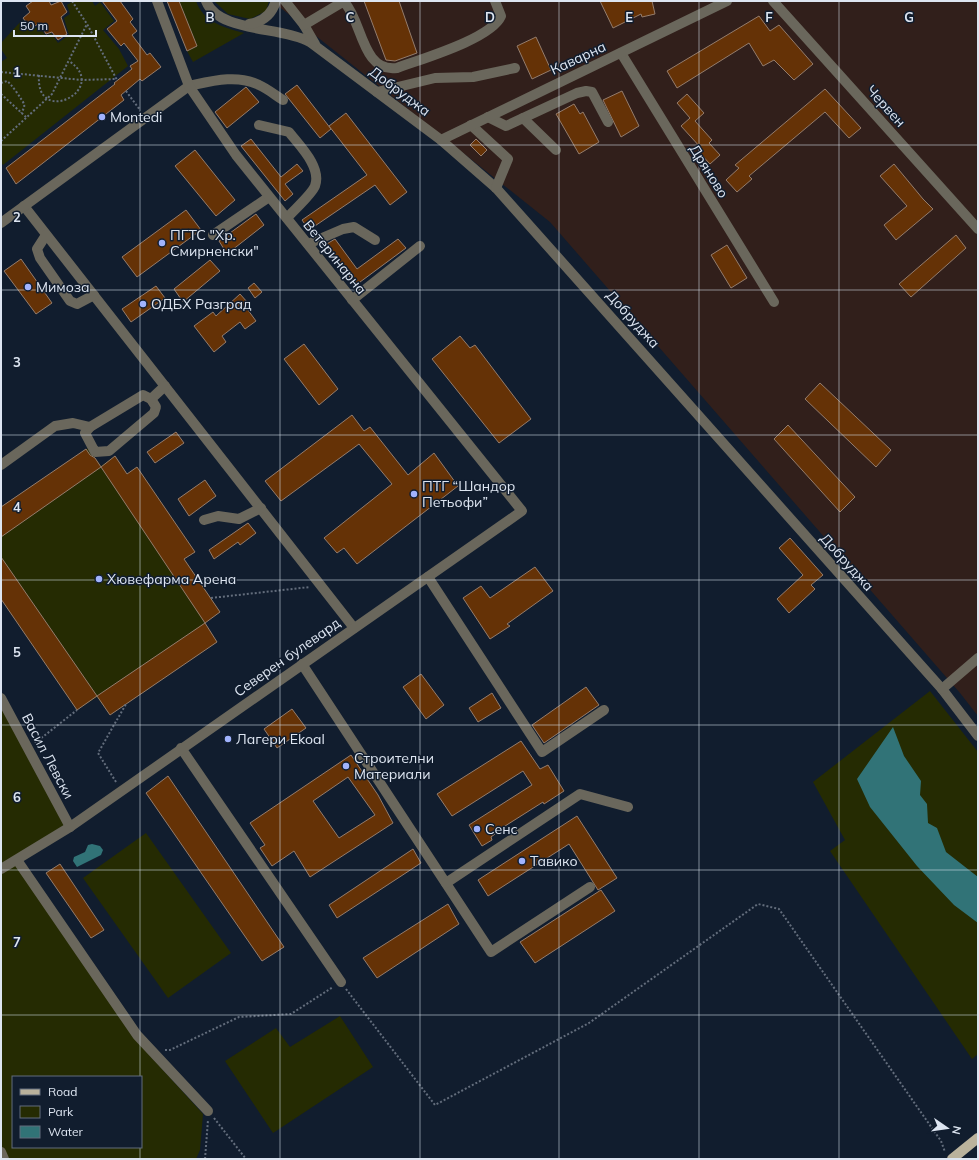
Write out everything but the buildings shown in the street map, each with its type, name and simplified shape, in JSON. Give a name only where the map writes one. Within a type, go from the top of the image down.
[{"type":"main road","points":[[949,1156],[978,1138]]},
{"type":"street","name":"Ветеринарна","points":[[157,1],[189,86],[236,155],[522,511]]},
{"type":"street","name":"Добруджа","points":[[206,1],[209,7],[220,17],[230,22],[294,35],[317,47],[441,140],[496,188],[942,689],[978,736]]},
{"type":"street","points":[[245,25],[262,21],[270,13],[276,1]]},
{"type":"street","points":[[286,1],[304,25],[317,47]]},
{"type":"street","points":[[304,25],[334,6],[345,3],[369,54],[381,66],[389,69],[397,68],[466,42],[498,23],[501,16],[495,1]]},
{"type":"street","name":"Каварна","points":[[441,140],[727,1]]},
{"type":"street","name":"Червен","points":[[773,1],[978,229]]},
{"type":"street","name":"Дряново","points":[[622,53],[774,302]]},
{"type":"street","points":[[377,92],[435,78],[473,77],[515,68]]},
{"type":"street","points":[[3,218],[24,206],[189,86],[225,78],[241,80],[258,84],[283,100]]},
{"type":"street","points":[[488,117],[506,126],[577,93],[586,91],[592,92],[608,122]]},
{"type":"street","points":[[523,118],[556,150]]},
{"type":"street","points":[[258,125],[289,132],[314,166],[317,177],[315,186],[287,218]]},
{"type":"street","points":[[470,125],[508,159],[496,188]]},
{"type":"street","points":[[214,235],[269,197]]},
{"type":"street","points":[[24,206],[354,628]]},
{"type":"street","points":[[308,244],[343,229],[354,227],[375,240]]},
{"type":"street","points":[[46,234],[38,249],[40,258],[70,301],[77,304],[94,295]]},
{"type":"street","points":[[352,300],[420,246]]},
{"type":"street","points":[[151,399],[165,386]]},
{"type":"street","points":[[143,395],[151,399],[156,407],[154,413],[109,451],[96,452],[85,433],[90,427],[143,395]]},
{"type":"street","points":[[1,465],[55,426],[73,423],[90,427]]},
{"type":"street","points":[[204,520],[218,516],[239,519],[261,508]]},
{"type":"street","name":"Северен булевард","points":[[1,869],[70,827],[522,511]]},
{"type":"street","points":[[428,577],[542,752],[604,710]]},
{"type":"street","points":[[942,689],[978,658]]},
{"type":"street","points":[[302,664],[492,952],[590,887]]},
{"type":"street","name":"Васил Левски","points":[[1,698],[70,827]]},
{"type":"street","points":[[181,748],[340,982]]},
{"type":"street","points":[[446,883],[580,794],[628,807]]},
{"type":"street","points":[[17,860],[137,1035],[208,1111]]},
{"type":"street","points":[[1,1152],[4,1159]]},
{"type":"path","points":[[1,72],[82,80],[116,80],[87,24],[72,1]]},
{"type":"path","points":[[1,141],[52,94],[87,24]]},
{"type":"path","points":[[39,75],[40,87],[47,98],[56,102],[69,100],[78,92],[82,80],[78,69],[69,61]]},
{"type":"path","points":[[1,83],[7,81],[13,85],[16,94],[24,104],[24,109],[21,113]]},
{"type":"path","points":[[126,91],[146,118]]},
{"type":"path","points":[[1,94],[26,118]]},
{"type":"path","points":[[211,598],[321,585]]},
{"type":"path","points":[[121,790],[98,753],[126,704]]},
{"type":"path","points":[[28,749],[77,710]]},
{"type":"path","points":[[149,1049],[170,1050],[240,1017],[292,1014],[340,982],[435,1104],[589,1022],[758,904],[779,909],[941,1141],[949,1156]]},
{"type":"path","points":[[205,1159],[208,1111]]},
{"type":"path","points":[[208,1111],[246,1159]]},
{"type":"shaded area","points":[[272,1],[978,1],[978,716],[960,693],[550,222]]},
{"type":"green space","points":[[73,1],[92,1],[95,6],[100,2],[114,21],[103,30],[119,49],[128,66],[3,165],[1,162],[1,62],[7,58],[1,49],[1,43],[22,20],[30,31],[39,26],[46,36],[51,33],[58,43],[69,35],[64,18],[70,14],[67,5]]},
{"type":"green space","points":[[179,1],[196,1],[199,8],[209,19],[229,29],[244,33],[193,62],[187,51],[197,46]]},
{"type":"green space","points":[[214,1],[269,1],[266,11],[250,19],[228,14]]},
{"type":"green space","name":"Хювефарма Арена","points":[[88,448],[101,466],[115,456],[127,474],[137,467],[195,552],[184,559],[220,612],[205,623],[217,642],[110,715],[97,697],[77,710],[1,599],[1,507]]},
{"type":"green space","points":[[930,691],[978,752],[978,1054],[972,1059],[830,851],[845,840],[813,782]]},
{"type":"green space","points":[[1,700],[69,822],[12,859],[133,1037],[203,1114],[200,1150],[196,1159],[1,1159]]},
{"type":"green space","points":[[146,833],[231,953],[168,998],[83,878]]},
{"type":"green space","points":[[340,1016],[373,1067],[273,1133],[225,1061],[276,1028],[290,1047]]},
{"type":"water","points":[[893,727],[904,756],[921,781],[920,795],[927,804],[928,823],[937,828],[946,852],[978,877],[978,923],[954,905],[917,866],[870,807],[857,779]]},
{"type":"water","points":[[92,844],[100,846],[103,850],[101,855],[77,867],[73,861],[74,857],[85,852],[88,845]]},
{"type":"place","name":"Montedi","points":[[102,117]]},
{"type":"place","name":"ПГТС \"Хр. Смирненски\"","points":[[162,243]]},
{"type":"place","name":"Мимоза","points":[[28,287]]},
{"type":"place","name":"ОДБХ Разград","points":[[143,304]]},
{"type":"place","name":"ПТГ “Шандор Петьофи”","points":[[414,494]]},
{"type":"place","name":"Хювефарма Арена","points":[[99,579]]},
{"type":"place","name":"Лагери Ekoal","points":[[228,739]]},
{"type":"place","name":"Строителни Материали","points":[[346,766]]},
{"type":"place","name":"Сенс","points":[[477,829]]},
{"type":"place","name":"Тавико","points":[[522,861]]}]
